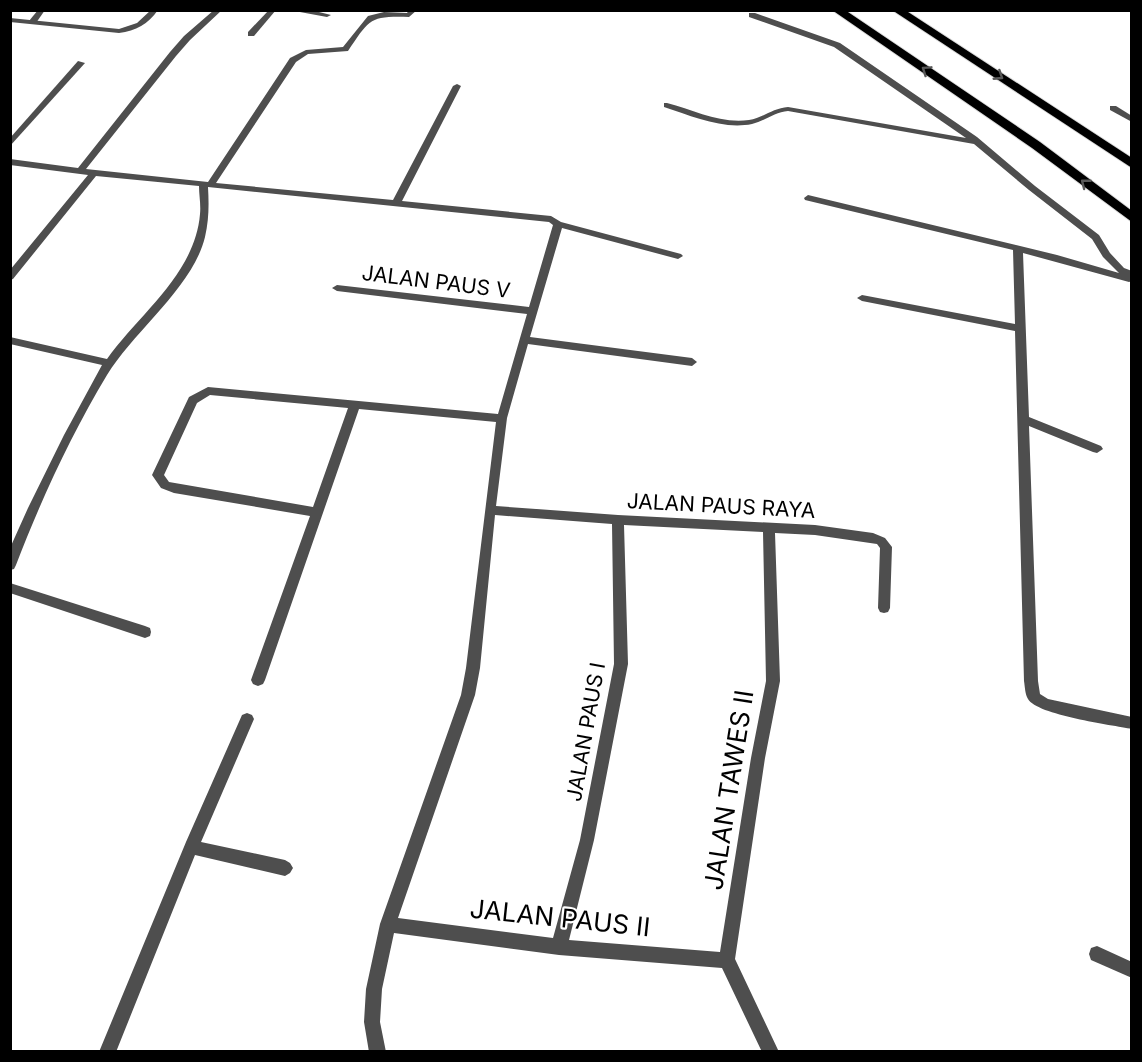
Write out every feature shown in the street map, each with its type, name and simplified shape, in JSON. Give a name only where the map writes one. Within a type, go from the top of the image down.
[{"type":"highway","points":[[837,10],[1036,145],[1131,218]]},
{"type":"highway","points":[[897,10],[1089,134],[1131,164]]},
{"type":"street","points":[[33,21],[42,10]]},
{"type":"street","points":[[10,20],[119,31],[143,24],[155,10]]},
{"type":"street","points":[[81,170],[173,54],[187,38],[219,10]]},
{"type":"street","points":[[251,34],[273,10]]},
{"type":"street","points":[[292,10],[327,15]]},
{"type":"street","points":[[10,565],[62,449],[108,363],[169,292],[202,239],[207,184],[293,60],[306,52],[345,49],[373,15],[381,12],[409,15],[414,10]]},
{"type":"street","points":[[752,15],[837,45],[977,142],[1096,237],[1106,255],[1121,270],[1131,275]]},
{"type":"street","points":[[10,144],[81,63]]},
{"type":"street","points":[[397,202],[457,86]]},
{"type":"street","points":[[667,105],[714,119],[748,123],[772,110],[788,109],[977,142]]},
{"type":"street","points":[[1113,108],[1131,120]]},
{"type":"street","points":[[10,162],[94,173],[552,219],[558,224],[678,256]]},
{"type":"street","points":[[10,277],[94,173]]},
{"type":"street","points":[[807,198],[1018,249],[1131,280]]},
{"type":"street","points":[[378,1052],[372,1022],[375,989],[388,924],[468,695],[502,418],[531,311],[558,224]]},
{"type":"street","points":[[1018,249],[1031,681],[1034,697],[1045,705],[1131,723]]},
{"type":"street","name":"JALAN PAUS V","points":[[337,288],[531,311]]},
{"type":"street","points":[[862,298],[1020,328]]},
{"type":"street","points":[[10,340],[108,363]]},
{"type":"street","points":[[523,340],[692,362]]},
{"type":"street","points":[[317,512],[165,485],[158,476],[193,400],[208,391],[502,418]]},
{"type":"street","points":[[258,680],[355,405]]},
{"type":"street","points":[[1023,419],[1097,449]]},
{"type":"street","name":"JALAN PAUS RAYA","points":[[490,510],[618,520],[815,530],[873,538],[881,541],[886,547],[884,608]]},
{"type":"street","name":"JALAN PAUS I","points":[[559,947],[587,840],[621,664],[618,520]]},
{"type":"street","name":"JALAN TAWES II","points":[[727,960],[758,758],[773,681],[769,527]]},
{"type":"street","points":[[10,588],[145,632]]},
{"type":"street","points":[[107,1052],[190,847],[247,719]]},
{"type":"street","points":[[190,847],[285,868]]},
{"type":"street","name":"JALAN PAUS II","points":[[388,924],[559,947],[727,960]]},
{"type":"street","points":[[1096,954],[1131,970]]},
{"type":"street","points":[[727,960],[771,1052]]}]
